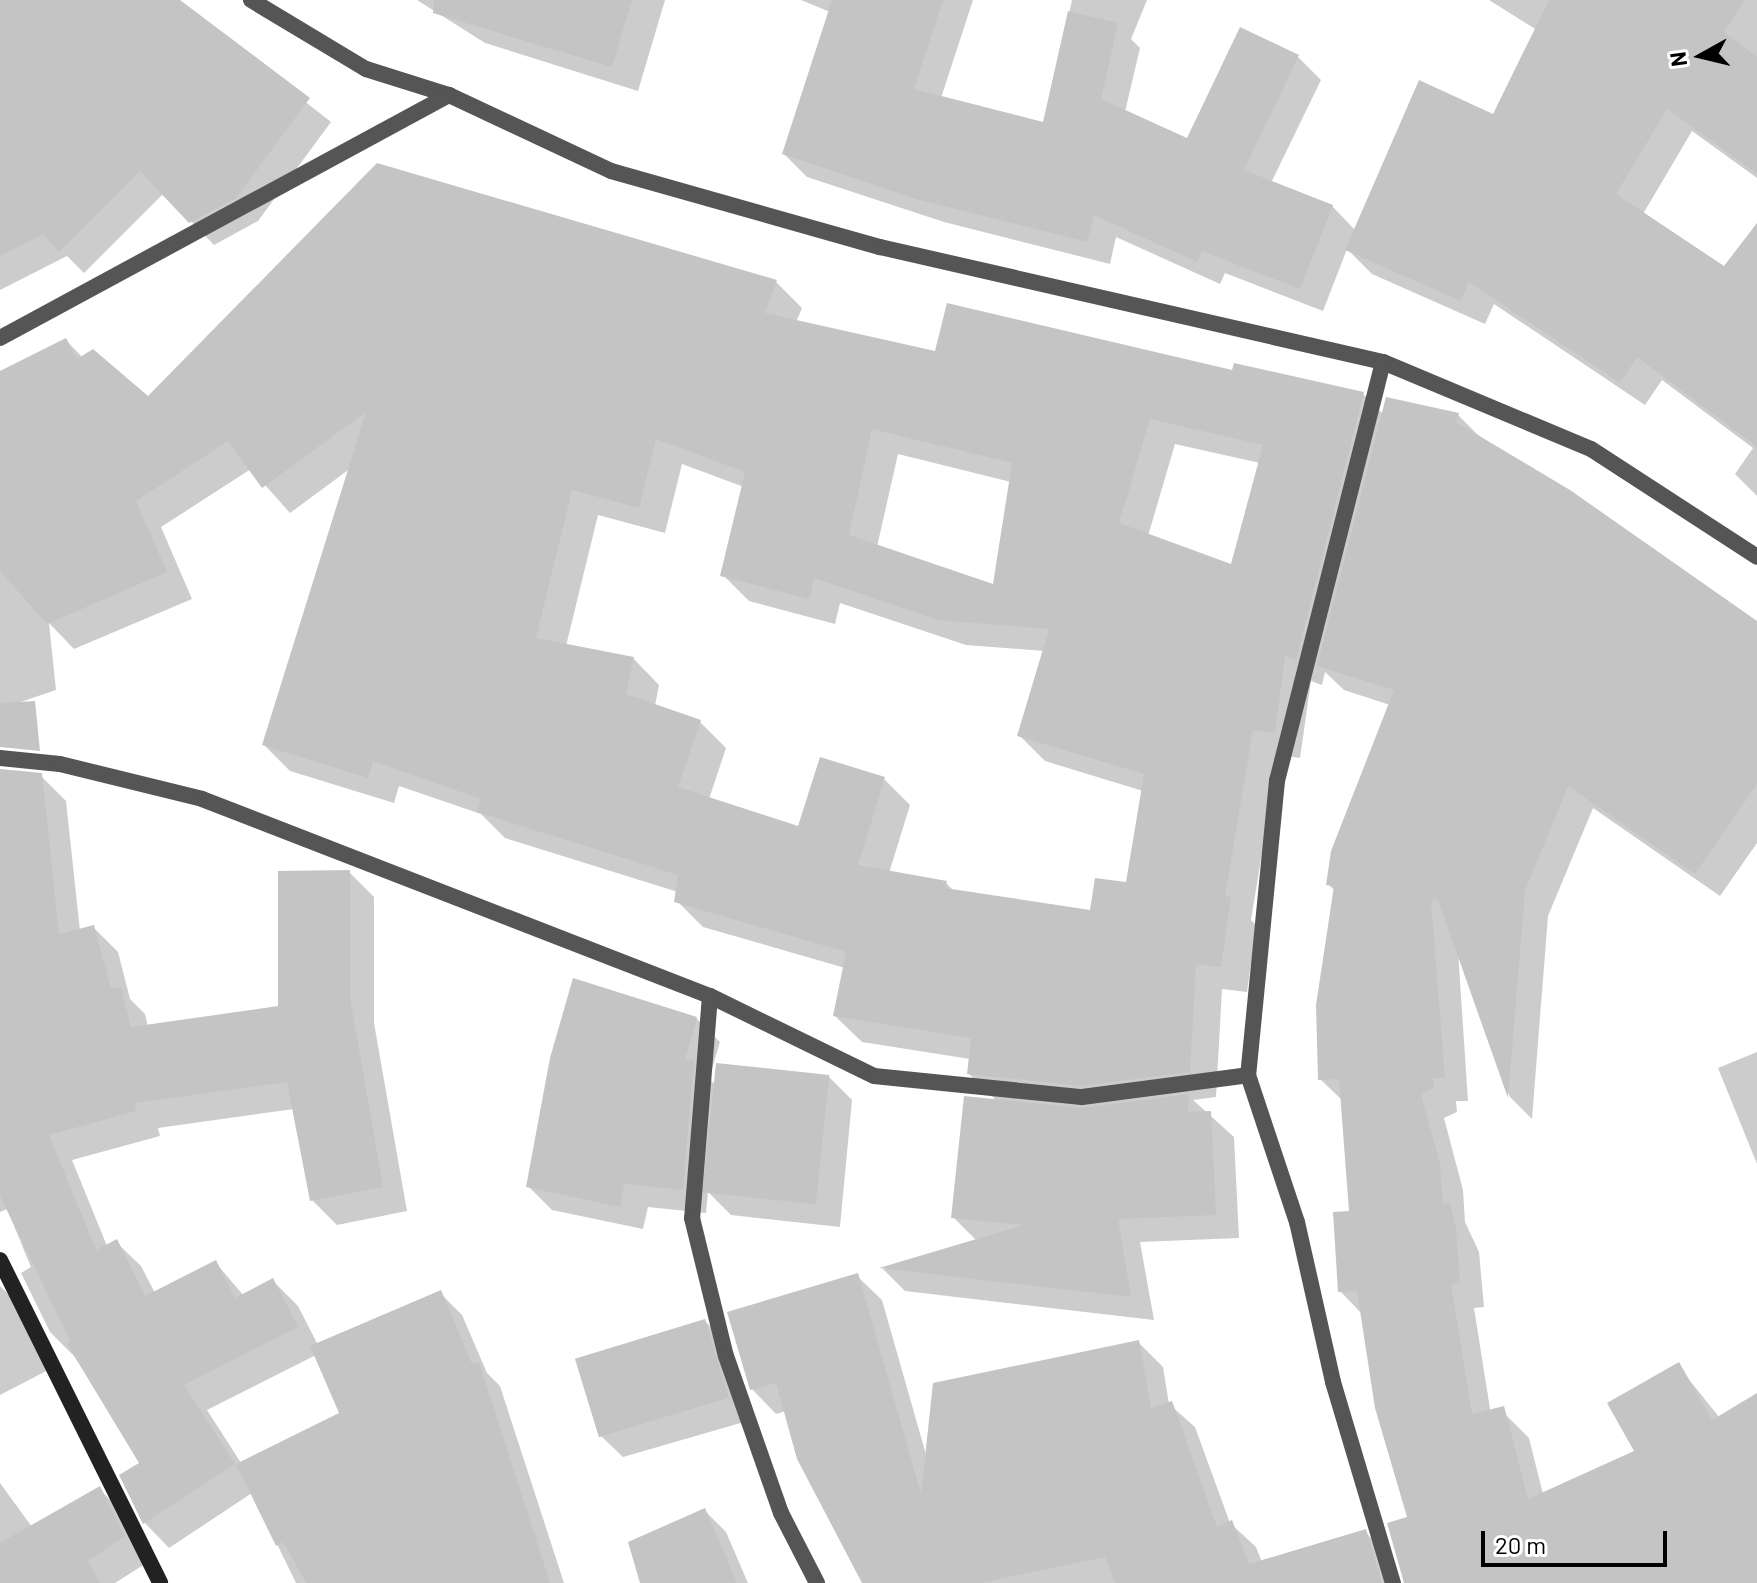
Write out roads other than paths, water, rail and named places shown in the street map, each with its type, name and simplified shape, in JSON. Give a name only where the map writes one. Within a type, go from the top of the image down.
[{"type":"street","points":[[251,0],[366,69],[449,95],[611,171],[880,247],[1383,362],[1591,449],[1757,557]]},
{"type":"street","points":[[0,338],[449,95]]},
{"type":"street","points":[[1383,362],[1277,781],[1248,1075],[1297,1222],[1333,1382],[1393,1583]]},
{"type":"street","points":[[0,758],[60,764],[202,799],[710,996],[874,1076],[1082,1097],[1248,1075]]},
{"type":"street","points":[[710,996],[692,1218],[726,1356],[781,1513],[817,1583]]},
{"type":"street","points":[[0,1260],[160,1583]]}]
